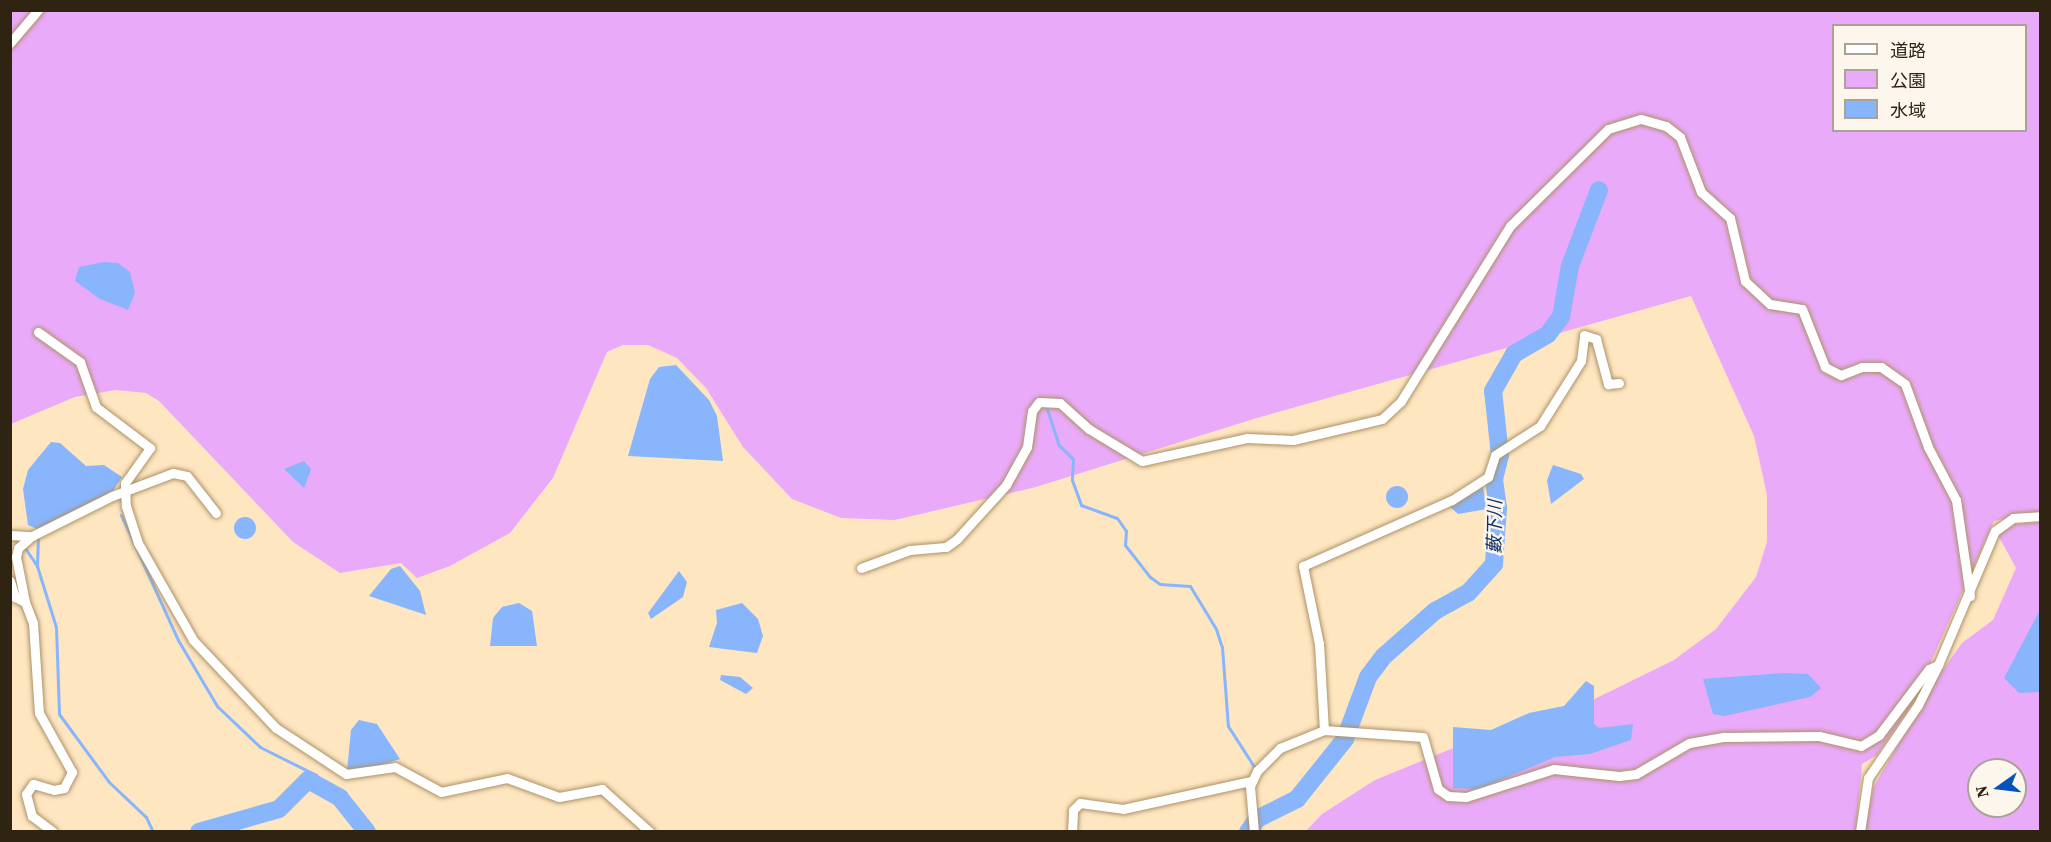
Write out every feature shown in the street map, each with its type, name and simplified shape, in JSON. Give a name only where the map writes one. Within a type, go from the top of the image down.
[{"type":"street","points":[[10,43],[38,10]]},
{"type":"street","points":[[861,568],[910,550],[945,547],[957,539],[1006,484],[1027,447],[1032,411],[1039,402],[1060,403],[1089,429],[1142,461],[1247,438],[1293,440],[1382,419],[1401,401],[1410,380],[1510,226],[1608,129],[1641,119],[1666,126],[1680,137],[1701,192],[1730,218],[1744,281],[1770,304],[1802,309],[1825,367],[1841,375],[1862,367],[1881,367],[1905,384],[1928,447],[1956,500],[1970,596]]},
{"type":"street","points":[[38,332],[80,362],[96,407],[150,448],[129,475],[124,492],[138,543],[194,640],[235,689],[302,746],[346,774],[395,767],[441,792],[507,778],[552,797],[602,789],[650,831]]},
{"type":"street","points":[[1324,730],[1319,644],[1303,566],[1452,500],[1488,477],[1500,452],[1540,426],[1581,361],[1584,335],[1596,339],[1608,384],[1619,383]]},
{"type":"street","points":[[53,831],[32,816],[26,794],[33,784],[54,790],[64,788],[72,772],[39,713],[33,623],[25,602],[17,567],[22,543],[124,492],[173,473],[187,476],[216,513]]},
{"type":"street","points":[[1860,831],[1868,778],[1938,665],[1970,596],[1995,531],[2013,518],[2040,516]]},
{"type":"street","points":[[10,535],[32,536]]},
{"type":"street","points":[[10,581],[15,597],[25,602]]},
{"type":"street","points":[[1072,831],[1073,810],[1080,804],[1123,809],[1250,781],[1280,748],[1324,730],[1423,737],[1438,789],[1448,796],[1466,797],[1554,769],[1629,776],[1648,769],[1689,743],[1724,737],[1819,736],[1861,746],[1879,735],[1929,669],[1938,665]]},
{"type":"street","points":[[1250,781],[1253,826]]},
{"type":"green space","points":[[11,11],[2040,11],[2040,512],[1994,521],[1912,704],[1877,755],[1862,764],[1856,831],[1306,831],[1322,814],[1375,780],[1500,729],[1568,712],[1674,660],[1716,629],[1756,577],[1767,542],[1767,495],[1754,436],[1691,296],[1257,418],[1036,487],[895,520],[841,518],[792,499],[743,447],[706,388],[677,358],[648,345],[623,345],[607,352],[553,478],[510,533],[450,566],[417,578],[401,563],[340,573],[293,542],[159,401],[146,393],[116,390],[75,397],[11,424]]},
{"type":"green space","points":[[2040,522],[2040,831],[1864,832],[1873,788],[1937,678],[1962,643],[1993,620],[2016,568],[1998,535],[2015,524]]},
{"type":"water","points":[[104,262],[118,263],[130,272],[135,293],[128,310],[100,299],[75,281],[79,267]]},
{"type":"water","points":[[676,365],[709,400],[717,416],[723,461],[628,456],[650,379],[659,367]]},
{"type":"water","points":[[51,442],[60,443],[86,466],[104,465],[122,477],[113,491],[37,529],[28,525],[23,489],[28,470]]},
{"type":"water","points":[[304,461],[311,469],[304,488],[284,469]]},
{"type":"water","points":[[1553,465],[1581,474],[1584,479],[1551,504],[1547,480]]},
{"type":"water","points":[[1397,486],[1405,489],[1408,497],[1405,505],[1397,508],[1389,505],[1386,497],[1389,489]]},
{"type":"water","points":[[1483,487],[1487,509],[1458,514],[1450,507]]},
{"type":"water","points":[[245,517],[253,520],[256,528],[253,536],[245,539],[237,536],[234,528],[237,520]]},
{"type":"water","points":[[400,566],[420,591],[426,615],[369,596],[391,569]]},
{"type":"water","points":[[679,571],[687,582],[683,597],[651,619],[648,613]]},
{"type":"water","points":[[519,603],[532,611],[537,646],[490,646],[493,618],[502,607]]},
{"type":"water","points":[[742,603],[758,619],[763,636],[757,653],[709,647],[717,623],[716,610]]},
{"type":"water","points":[[2040,610],[2040,692],[2019,693],[2004,678]]},
{"type":"water","points":[[1784,673],[1808,674],[1821,688],[1810,697],[1724,716],[1713,714],[1703,679]]},
{"type":"water","points":[[721,675],[740,677],[753,688],[746,694],[720,680]]},
{"type":"water","points":[[1586,681],[1594,686],[1594,724],[1599,728],[1633,724],[1631,740],[1590,754],[1555,757],[1479,789],[1453,788],[1453,727],[1491,730],[1529,713],[1564,706]]},
{"type":"water","points":[[359,720],[377,724],[400,759],[359,772],[347,771],[351,730]]},
{"type":"waterway","name":"藪下川","points":[[1248,832],[1257,819],[1297,799],[1345,739],[1368,677],[1384,656],[1435,611],[1468,593],[1494,564],[1498,508],[1494,479],[1500,455],[1493,391],[1514,354],[1548,334],[1561,317],[1570,266],[1599,190]]},
{"type":"waterway","points":[[1047,409],[1059,445],[1073,459],[1072,480],[1081,505],[1117,518],[1126,531],[1125,545],[1150,577],[1160,584],[1190,586],[1216,629],[1222,647],[1228,726],[1255,768]]},
{"type":"waterway","points":[[121,515],[178,640],[217,706],[260,747],[316,775],[318,786]]},
{"type":"waterway","points":[[38,536],[37,566],[56,627],[59,714],[109,782],[146,817],[153,832]]},
{"type":"waterway","points":[[23,545],[37,566]]},
{"type":"waterway","points":[[199,832],[279,809],[308,780],[340,798],[367,832]]}]
